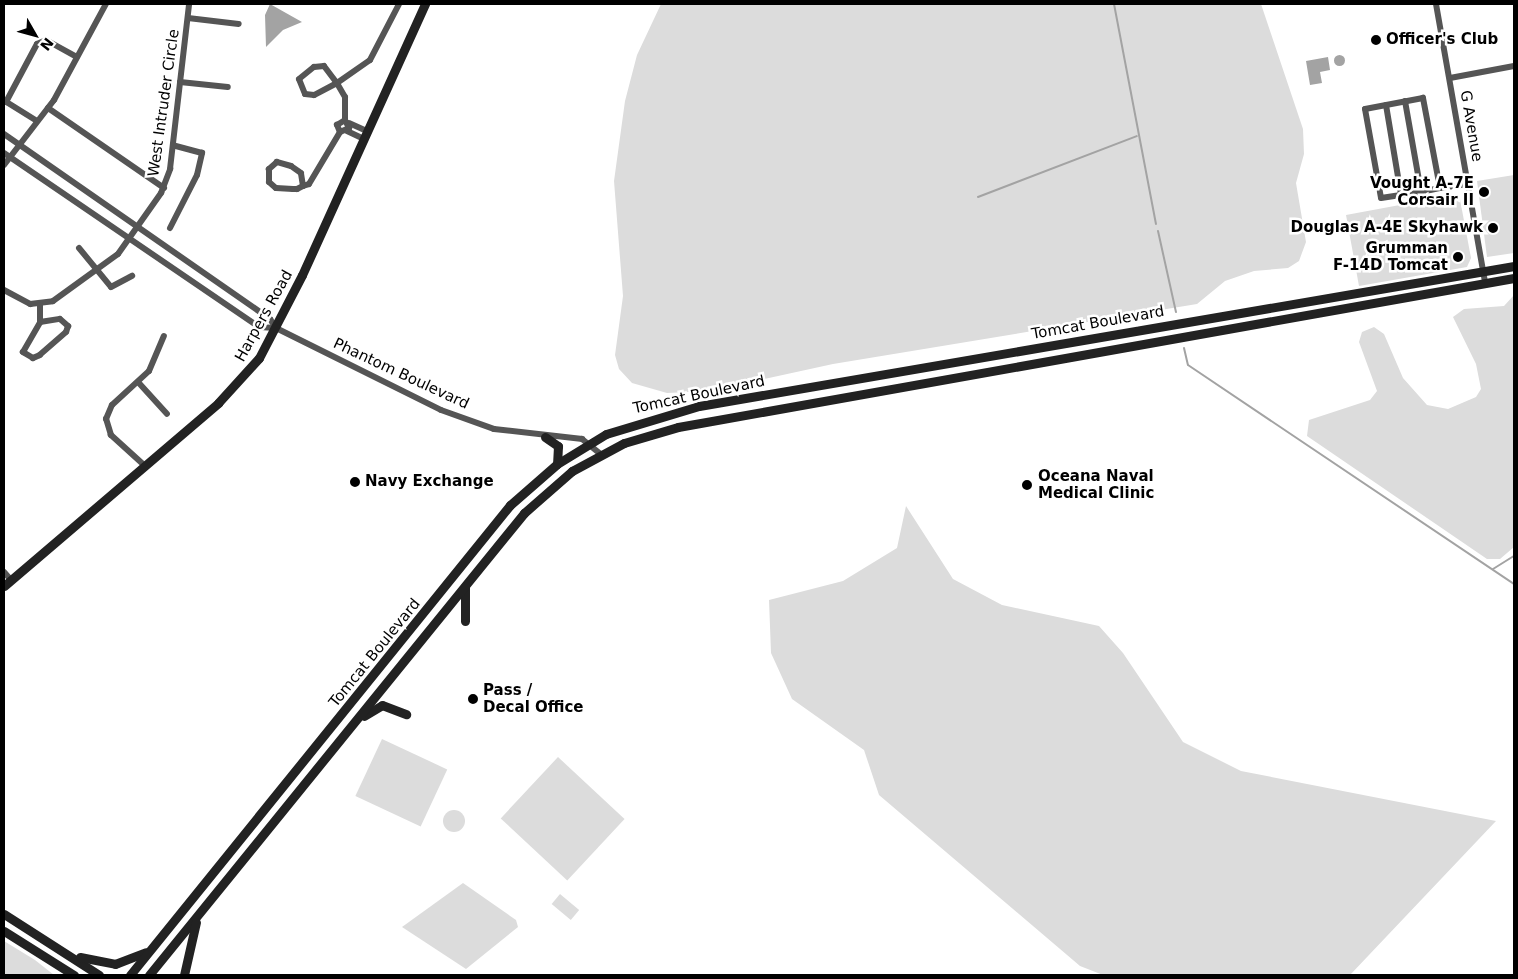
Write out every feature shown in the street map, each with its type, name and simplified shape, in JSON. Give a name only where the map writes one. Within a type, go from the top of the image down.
[{"type":"main road","name":"Harpers Road","points":[[6,584],[236,386],[276,328],[364,134],[426,4]]},
{"type":"main road","name":"Tomcat Boulevard","points":[[130,975],[510,505],[556,464],[591,442],[626,425],[698,406],[1514,266]]},
{"type":"main road","name":"Tomcat Boulevard","points":[[149,975],[524,512],[572,471],[602,455],[678,427],[1514,278]]},
{"type":"main road","points":[[545,437],[558,446],[556,464]]},
{"type":"main road","points":[[465,621],[462,600],[466,583]]},
{"type":"main road","points":[[342,736],[382,705],[406,714]]},
{"type":"main road","points":[[184,975],[188,944],[201,912]]},
{"type":"main road","points":[[4,914],[88,961],[128,961],[151,948],[163,933]]},
{"type":"main road","points":[[4,931],[74,975]]},
{"type":"main road","points":[[71,953],[100,975]]},
{"type":"street","points":[[4,165],[6,154],[18,144],[48,108],[106,4]]},
{"type":"street","name":"West Intruder Circle","points":[[40,305],[97,271],[129,239],[164,188],[173,145],[189,4]]},
{"type":"street","points":[[303,186],[301,173],[291,166],[277,162],[268,169],[272,186],[303,186],[319,172],[344,132],[347,122],[345,97],[337,83],[319,66],[298,82],[310,96],[337,83],[370,60],[399,4]]},
{"type":"street","name":"G Avenue","points":[[1436,4],[1485,283]]},
{"type":"street","points":[[188,18],[239,24]]},
{"type":"street","points":[[37,121],[6,100],[37,44],[46,40],[77,57]]},
{"type":"street","points":[[1450,78],[1514,66]]},
{"type":"street","points":[[180,82],[228,87]]},
{"type":"street","points":[[1440,188],[1423,98],[1365,109],[1381,198],[1468,184]]},
{"type":"street","points":[[1405,101],[1420,192]]},
{"type":"street","points":[[1386,105],[1401,195]]},
{"type":"street","points":[[48,108],[164,188]]},
{"type":"street","points":[[347,122],[364,134]]},
{"type":"street","points":[[347,122],[337,125],[344,132],[364,134]]},
{"type":"street","name":"Phantom Boulevard","points":[[4,134],[270,319],[276,328]]},
{"type":"street","points":[[170,228],[198,175],[202,153],[198,149],[173,145]]},
{"type":"street","name":"Phantom Boulevard","points":[[6,154],[259,327],[276,328],[441,410],[494,429],[591,442]]},
{"type":"street","points":[[79,248],[113,288],[132,276]]},
{"type":"street","points":[[4,290],[22,302],[40,305],[40,322],[23,346],[23,352],[33,358],[68,329],[60,320],[40,322]]},
{"type":"street","points":[[144,465],[111,435],[106,419],[112,405],[149,371],[164,336]]},
{"type":"street","points":[[138,382],[167,414]]},
{"type":"street","points":[[591,442],[602,455]]},
{"type":"street","points":[[4,572],[6,584]]},
{"type":"shaded area","points":[[270,4],[302,22],[283,30],[266,47],[265,15]]},
{"type":"shaded area","points":[[661,4],[1261,4],[1303,129],[1304,154],[1296,183],[1306,242],[1299,261],[1288,268],[1254,271],[1225,281],[1197,304],[833,364],[710,391],[667,393],[632,383],[619,369],[615,355],[623,296],[614,181],[625,101],[637,55]]},
{"type":"shaded area","points":[[1339,54],[1345,60],[1339,66],[1333,60]]},
{"type":"shaded area","points":[[1328,57],[1330,70],[1320,72],[1322,83],[1310,85],[1306,61]]},
{"type":"shaded area","points":[[1514,175],[1514,253],[1487,257],[1477,181]]},
{"type":"shaded area","points":[[1459,194],[1471,258],[1467,267],[1359,286],[1346,215]]},
{"type":"shaded area","points":[[1514,295],[1514,547],[1500,559],[1487,559],[1307,436],[1309,420],[1370,400],[1377,391],[1359,342],[1362,332],[1374,327],[1384,334],[1403,378],[1427,405],[1448,409],[1476,397],[1481,389],[1476,364],[1453,317],[1464,309],[1504,306]]},
{"type":"shaded area","points":[[906,506],[953,579],[1002,605],[1099,626],[1123,653],[1183,742],[1241,771],[1496,821],[1350,975],[1103,975],[1080,966],[879,795],[864,750],[792,699],[771,653],[769,600],[843,581],[897,548]]},
{"type":"shaded area","points":[[382,739],[447,769],[421,827],[355,796]]},
{"type":"shaded area","points":[[558,757],[625,819],[567,880],[501,818]]},
{"type":"shaded area","points":[[454,810],[462,813],[465,821],[462,829],[454,832],[446,829],[443,821],[446,813]]},
{"type":"shaded area","points":[[463,883],[516,920],[518,927],[466,969],[402,927]]},
{"type":"shaded area","points":[[560,894],[579,910],[571,920],[552,904]]},
{"type":"shaded area","points":[[4,941],[35,960],[54,975],[4,975]]},
{"type":"waterway","points":[[1114,4],[1156,224]]},
{"type":"waterway","points":[[978,197],[1137,136]]},
{"type":"waterway","points":[[1158,231],[1176,312]]},
{"type":"waterway","points":[[1184,348],[1188,365],[1514,584]]},
{"type":"waterway","points":[[1493,569],[1514,556]]},
{"type":"place","name":"Officer's Club","points":[[1376,40]]},
{"type":"place","name":"Vought A-7E Corsair II","points":[[1484,192]]},
{"type":"place","name":"Douglas A-4E Skyhawk","points":[[1493,228]]},
{"type":"place","name":"Grumman F-14D Tomcat","points":[[1458,257]]},
{"type":"place","name":"Navy Exchange","points":[[355,482]]},
{"type":"place","name":"Oceana Naval Medical Clinic","points":[[1027,485]]},
{"type":"place","name":"Pass / Decal Office","points":[[473,699]]}]
